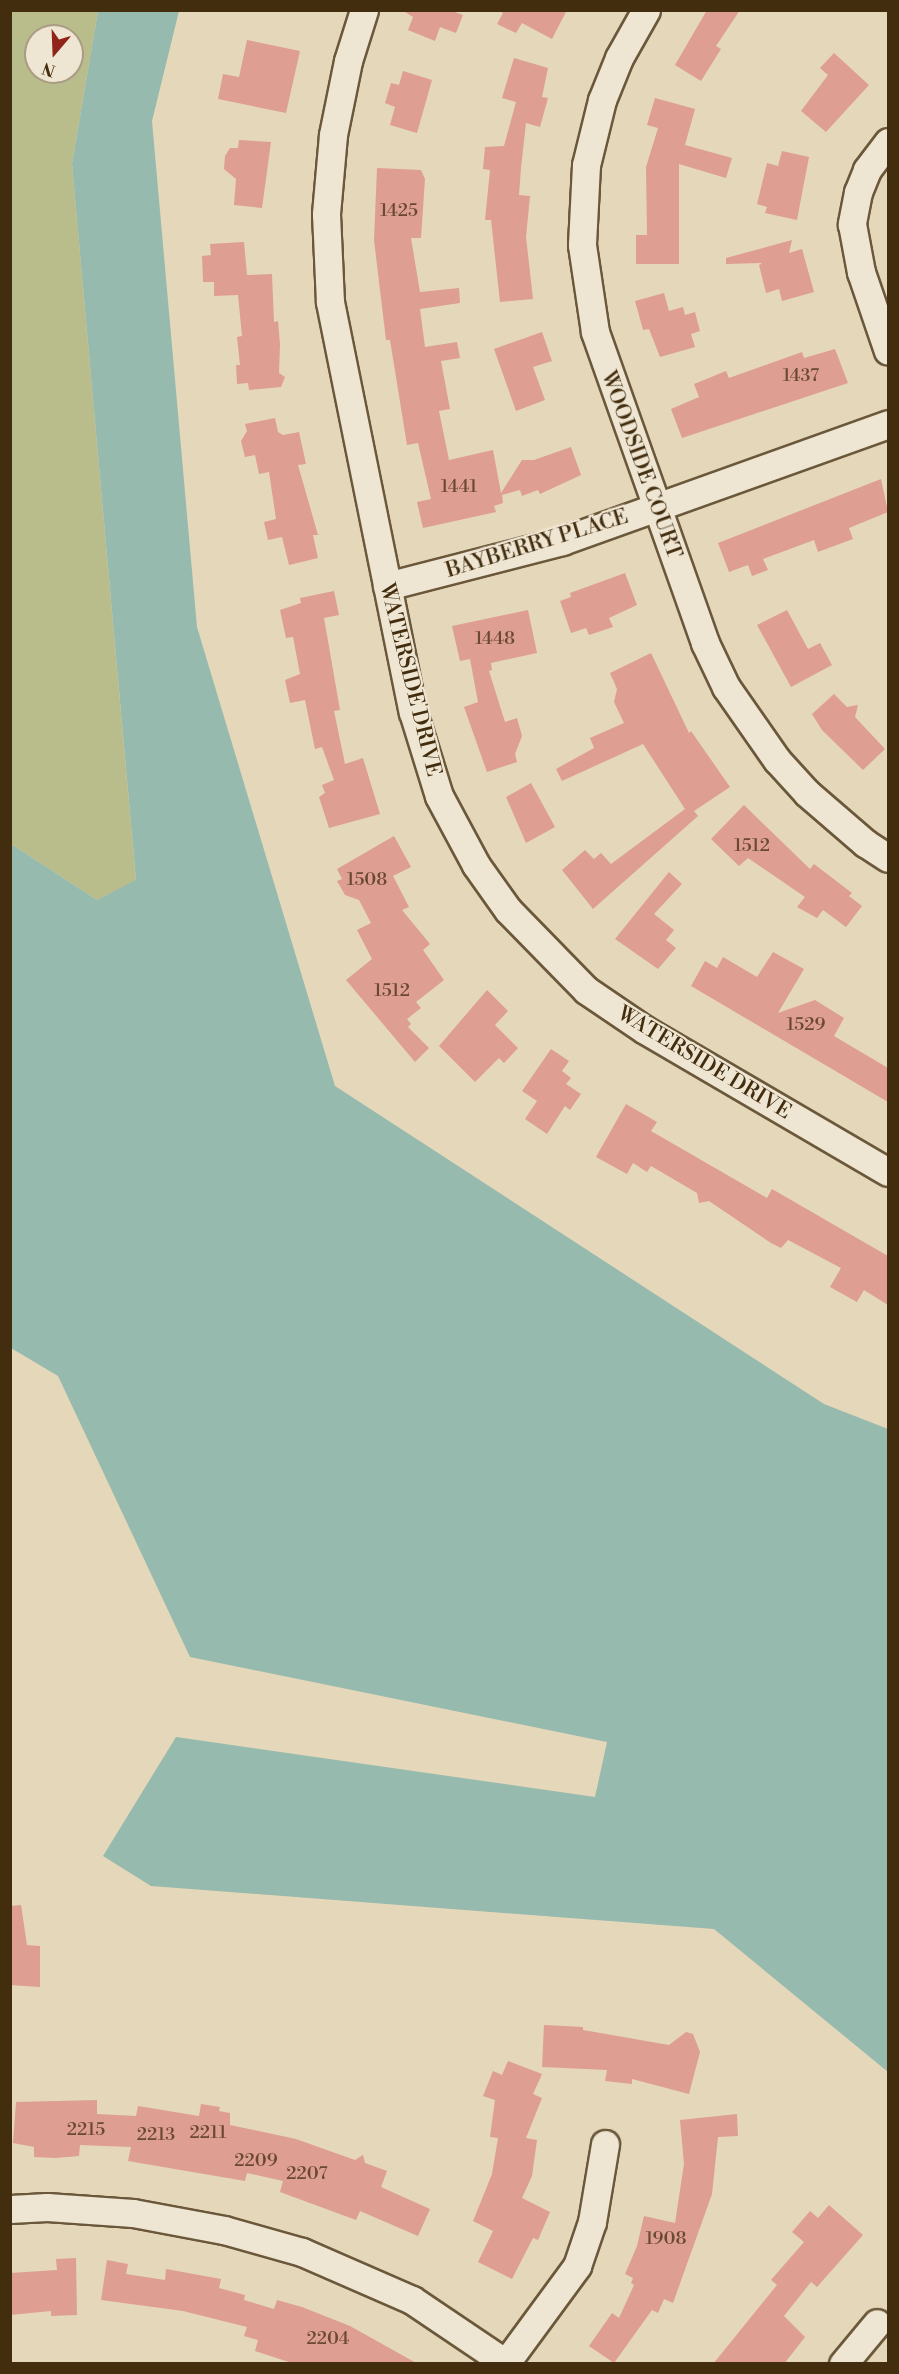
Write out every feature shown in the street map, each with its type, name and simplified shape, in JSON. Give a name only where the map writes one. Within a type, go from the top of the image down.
[{"type":"street","name":"WATERSIDE DRIVE","points":[[364,10],[348,62],[333,135],[326,214],[327,268],[343,376],[413,712],[440,796],[476,866],[530,937],[586,990],[645,1030],[888,1172]]},
{"type":"street","name":"WOODSIDE COURT","points":[[646,10],[619,58],[591,138],[582,194],[582,245],[595,332],[705,643],[726,687],[777,760],[807,793],[865,843],[888,858]]},
{"type":"street","points":[[888,142],[867,170],[858,192],[852,224],[861,272],[888,351]]},
{"type":"street","name":"BAYBERRY PLACE","points":[[387,586],[562,541],[888,424]]},
{"type":"street","points":[[10,2209],[47,2207],[133,2213],[224,2230],[302,2252],[412,2300],[506,2363],[577,2266],[588,2239],[605,2144]]},
{"type":"street","points":[[843,2364],[877,2324]]},
{"type":"green space","points":[[10,11],[98,11],[72,164],[136,881],[97,900],[11,844]]},
{"type":"water","points":[[98,11],[179,11],[152,121],[197,627],[335,1086],[824,1404],[888,1429],[888,2072],[714,1929],[151,1886],[103,1856],[176,1737],[595,1797],[607,1742],[190,1657],[58,1376],[11,1348],[11,844],[97,900],[136,880],[72,164]]},
{"type":"building","points":[[402,10],[449,10],[463,15],[456,33],[440,27],[435,41],[408,30],[413,17]]},
{"type":"building","points":[[499,10],[567,10],[552,39],[522,23],[516,33],[497,24],[503,13]]},
{"type":"building","points":[[707,10],[740,10],[716,46],[721,49],[701,81],[675,65]]},
{"type":"building","points":[[247,40],[300,51],[286,113],[218,99],[223,74],[239,77]]},
{"type":"building","points":[[834,53],[869,85],[826,132],[801,111],[828,75],[820,68]]},
{"type":"building","points":[[514,58],[548,68],[542,97],[548,98],[540,127],[526,123],[521,168],[519,195],[530,196],[526,237],[533,299],[500,302],[491,220],[485,220],[490,170],[483,169],[485,147],[504,146],[516,102],[502,98]]},
{"type":"building","points":[[403,71],[432,80],[417,133],[390,125],[395,107],[385,103],[391,83],[399,85]]},
{"type":"building","points":[[655,98],[695,109],[685,145],[732,158],[726,178],[679,164],[679,264],[636,264],[636,235],[647,235],[646,167],[658,128],[647,125]]},
{"type":"building","points":[[239,140],[271,142],[262,208],[234,205],[236,179],[224,169],[225,156],[230,148],[238,148]]},
{"type":"building","points":[[782,151],[809,157],[797,220],[765,213],[767,207],[757,204],[767,163],[778,166]]},
{"type":"building","points":[[377,168],[421,170],[425,179],[421,238],[411,238],[420,292],[459,288],[460,303],[420,309],[425,347],[457,342],[460,358],[441,361],[450,409],[439,411],[449,460],[493,450],[501,493],[522,460],[534,460],[571,447],[581,475],[540,494],[538,490],[522,496],[520,490],[502,495],[503,503],[494,506],[496,512],[423,528],[417,502],[431,499],[418,443],[407,445],[390,340],[386,340],[374,240]]},
{"type":"building","points":[[792,240],[789,253],[802,249],[814,292],[782,301],[779,289],[766,293],[759,265],[762,263],[726,264],[726,258]]},
{"type":"building","points":[[244,242],[247,275],[272,274],[274,322],[278,321],[280,344],[279,373],[285,377],[281,387],[249,390],[248,383],[237,384],[236,365],[240,365],[237,337],[242,336],[238,295],[214,296],[214,282],[203,282],[202,256],[211,255],[210,244]]},
{"type":"building","points":[[664,293],[669,311],[683,307],[685,315],[695,312],[700,331],[691,334],[695,347],[660,357],[649,329],[643,330],[635,301]]},
{"type":"building","points":[[542,332],[552,361],[533,367],[545,400],[516,411],[494,349]]},
{"type":"building","points":[[835,349],[848,383],[682,438],[671,409],[699,397],[694,384],[726,371],[729,378],[802,352],[804,358]]},
{"type":"building","points":[[275,418],[278,432],[283,435],[299,432],[306,464],[298,465],[318,535],[313,535],[318,558],[289,565],[282,537],[268,540],[264,522],[276,519],[269,472],[259,474],[255,455],[245,457],[241,441],[247,431],[245,424]]},
{"type":"building","points":[[881,479],[888,512],[849,528],[853,539],[818,552],[814,540],[763,559],[768,570],[752,576],[748,565],[729,572],[718,543]]},
{"type":"building","points":[[625,573],[637,605],[609,618],[613,627],[589,635],[586,628],[571,633],[560,601],[571,597],[570,593]]},
{"type":"building","points":[[334,591],[339,615],[324,618],[340,710],[334,711],[345,764],[363,758],[380,814],[329,828],[319,797],[325,793],[322,785],[334,780],[322,747],[315,749],[305,700],[290,703],[285,680],[300,674],[293,637],[286,638],[280,610],[301,603],[300,598]]},
{"type":"building","points":[[528,610],[537,653],[491,663],[492,670],[489,671],[505,722],[517,718],[522,736],[515,754],[517,762],[487,772],[464,707],[478,702],[470,659],[460,661],[452,626]]},
{"type":"building","points":[[787,610],[808,649],[820,643],[832,665],[791,687],[757,625]]},
{"type":"building","points":[[651,653],[689,733],[691,731],[730,787],[694,811],[698,816],[593,909],[562,870],[585,850],[594,859],[601,853],[611,864],[685,809],[643,744],[562,781],[556,769],[594,748],[590,738],[624,723],[614,702],[617,689],[610,673]]},
{"type":"building","points":[[834,694],[847,707],[858,705],[855,717],[885,749],[863,770],[822,730],[812,714]]},
{"type":"building","points":[[531,783],[555,827],[526,843],[506,797]]},
{"type":"building","points":[[744,805],[810,869],[814,864],[852,893],[849,896],[862,906],[846,927],[823,910],[817,918],[797,907],[805,897],[748,858],[739,866],[711,839]]},
{"type":"building","points":[[394,836],[411,867],[393,876],[409,907],[402,910],[430,944],[423,950],[444,980],[416,1002],[421,1008],[407,1019],[411,1024],[408,1027],[429,1048],[415,1062],[346,980],[372,959],[357,930],[371,923],[359,900],[345,895],[337,881],[342,879],[337,869]]},
{"type":"building","points":[[669,872],[682,884],[654,914],[674,930],[666,940],[676,948],[658,969],[615,939]]},
{"type":"building","points":[[773,952],[804,969],[778,1013],[815,1000],[844,1018],[834,1036],[888,1068],[888,1102],[691,986],[705,961],[717,968],[723,957],[757,977]]},
{"type":"building","points":[[487,990],[508,1011],[495,1025],[518,1048],[504,1063],[499,1058],[475,1082],[439,1046]]},
{"type":"building","points":[[551,1049],[569,1061],[562,1071],[571,1078],[566,1084],[581,1094],[570,1110],[565,1106],[547,1134],[525,1119],[537,1101],[522,1091]]},
{"type":"building","points":[[626,1104],[657,1122],[651,1131],[767,1198],[772,1189],[888,1256],[888,1305],[864,1290],[857,1302],[830,1287],[841,1268],[788,1240],[781,1248],[771,1243],[709,1201],[699,1203],[697,1193],[651,1166],[647,1172],[633,1163],[627,1174],[596,1157]]},
{"type":"building","points":[[21,1905],[27,1945],[40,1946],[40,1987],[10,1985],[10,1906]]},
{"type":"building","points":[[544,2025],[583,2027],[583,2030],[669,2045],[686,2032],[693,2034],[700,2052],[689,2094],[632,2079],[632,2084],[605,2081],[607,2070],[542,2067]]},
{"type":"building","points":[[508,2061],[542,2074],[533,2094],[542,2098],[526,2138],[537,2140],[532,2176],[522,2198],[550,2212],[538,2240],[533,2238],[512,2279],[478,2262],[493,2231],[473,2221],[492,2174],[498,2138],[490,2137],[495,2100],[483,2096],[493,2071],[502,2075]]},
{"type":"building","points":[[97,2100],[97,2114],[136,2116],[138,2106],[199,2116],[201,2104],[220,2107],[219,2111],[230,2113],[230,2125],[296,2139],[355,2160],[363,2155],[365,2163],[387,2171],[381,2187],[430,2209],[418,2236],[360,2211],[356,2220],[280,2192],[283,2181],[247,2173],[245,2181],[128,2161],[131,2147],[80,2145],[79,2156],[55,2158],[34,2157],[34,2147],[13,2143],[16,2102]]},
{"type":"building","points":[[737,2114],[738,2136],[718,2137],[712,2194],[673,2303],[664,2299],[658,2313],[652,2310],[614,2363],[589,2346],[612,2313],[619,2318],[634,2285],[631,2283],[633,2278],[625,2274],[637,2246],[644,2216],[675,2223],[684,2164],[680,2120]]},
{"type":"building","points":[[829,2205],[863,2235],[817,2287],[811,2282],[784,2316],[805,2337],[784,2364],[713,2364],[777,2285],[771,2280],[804,2242],[792,2232],[810,2211],[818,2218]]},
{"type":"building","points":[[76,2258],[77,2315],[51,2316],[51,2311],[10,2315],[10,2273],[57,2270],[56,2259]]},
{"type":"building","points":[[107,2260],[128,2264],[126,2274],[165,2280],[166,2269],[221,2279],[219,2288],[245,2295],[244,2300],[274,2309],[277,2300],[302,2307],[350,2326],[418,2364],[295,2364],[255,2351],[258,2340],[244,2336],[247,2327],[183,2311],[101,2300]]}]
